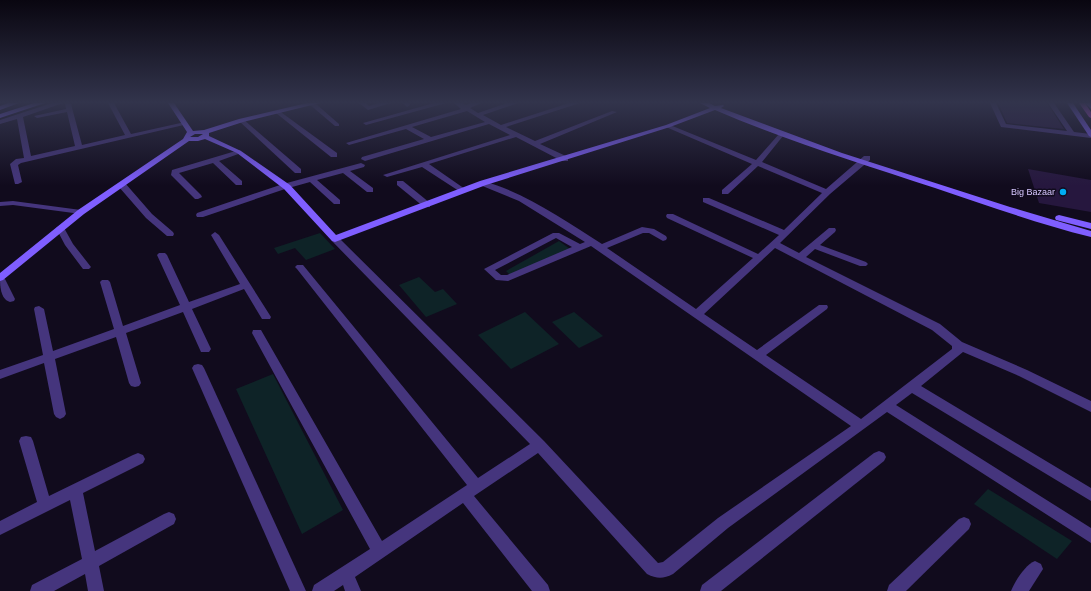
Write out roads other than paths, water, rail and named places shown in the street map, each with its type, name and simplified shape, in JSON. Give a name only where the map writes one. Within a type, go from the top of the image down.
[{"type":"street","points":[[23,131],[28,158]]},
{"type":"street","points":[[75,131],[79,147]]},
{"type":"street","points":[[126,131],[129,136]]},
{"type":"street","points":[[18,182],[14,164],[19,161],[154,131]]},
{"type":"street","points":[[187,131],[189,136],[196,140],[214,131]]},
{"type":"street","points":[[253,131],[298,171]]},
{"type":"street","points":[[302,131],[334,155]]},
{"type":"street","points":[[349,143],[395,131]]},
{"type":"street","points":[[414,131],[430,140]]},
{"type":"street","points":[[200,215],[344,170],[363,162],[461,131]]},
{"type":"street","points":[[507,131],[565,159]]},
{"type":"street","points":[[534,144],[568,131]]},
{"type":"street","points":[[335,239],[483,183],[654,131]]},
{"type":"street","points":[[679,131],[827,192]]},
{"type":"street","points":[[771,131],[781,135],[1019,207],[1091,226]]},
{"type":"street","points":[[785,131],[865,160],[1026,215],[1091,234]]},
{"type":"street","points":[[1043,131],[1091,136]]},
{"type":"street","points":[[1070,131],[1072,134]]},
{"type":"street","points":[[205,134],[239,152],[286,187],[335,239],[539,445],[653,569],[660,571],[667,569],[723,524],[860,425],[958,351],[958,345]]},
{"type":"street","points":[[386,175],[516,135]]},
{"type":"street","points":[[725,192],[757,163],[781,135]]},
{"type":"street","points":[[10,300],[0,279],[81,212],[122,185],[189,136]]},
{"type":"street","points":[[198,197],[175,175],[175,172],[239,152]]},
{"type":"street","points":[[213,159],[239,183]]},
{"type":"street","points":[[697,314],[785,234],[827,192],[865,160]]},
{"type":"street","points":[[423,164],[462,191]]},
{"type":"street","points":[[344,170],[370,190]]},
{"type":"street","points":[[312,180],[337,202]]},
{"type":"street","points":[[483,183],[522,199],[592,242],[860,425]]},
{"type":"street","points":[[400,184],[427,205]]},
{"type":"street","points":[[122,185],[149,216],[170,234]]},
{"type":"street","points":[[706,200],[785,234]]},
{"type":"street","points":[[0,204],[13,204],[81,212]]},
{"type":"street","points":[[670,216],[758,257]]},
{"type":"street","points":[[60,228],[69,245],[86,267]]},
{"type":"street","points":[[601,248],[642,230],[651,231],[663,238]]},
{"type":"street","points":[[800,257],[832,230]]},
{"type":"street","points":[[215,235],[266,317]]},
{"type":"street","points":[[579,247],[556,235],[489,269],[499,278],[504,279],[592,242]]},
{"type":"street","points":[[774,244],[936,327],[958,345],[1023,373],[1091,407]]},
{"type":"street","points":[[814,246],[862,264]]},
{"type":"street","points":[[162,255],[205,349]]},
{"type":"street","points":[[300,267],[471,491],[542,591]]},
{"type":"street","points":[[105,282],[136,383]]},
{"type":"street","points":[[0,374],[246,285]]},
{"type":"street","points":[[758,355],[823,307]]},
{"type":"street","points":[[40,310],[60,414]]},
{"type":"street","points":[[257,333],[380,552]]},
{"type":"street","points":[[198,368],[298,591]]},
{"type":"street","points":[[911,386],[1091,495]]},
{"type":"street","points":[[886,405],[1091,536]]},
{"type":"street","points":[[26,441],[45,505]]},
{"type":"street","points":[[320,591],[539,445]]},
{"type":"street","points":[[708,591],[879,457]]},
{"type":"street","points":[[0,528],[138,459]]},
{"type":"street","points":[[75,490],[96,591]]},
{"type":"street","points":[[38,591],[170,519]]},
{"type":"street","points":[[895,591],[964,524]]},
{"type":"street","points":[[1019,591],[1036,568]]},
{"type":"street","points":[[346,574],[353,591]]},
{"type":"place","name":"Big Bazaar","points":[[1063,192]]}]
